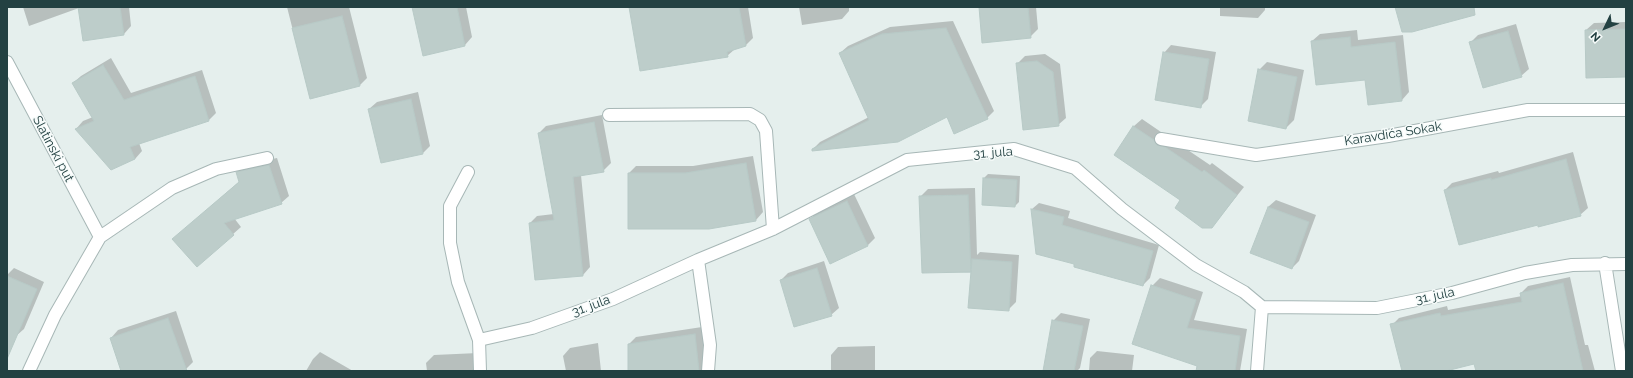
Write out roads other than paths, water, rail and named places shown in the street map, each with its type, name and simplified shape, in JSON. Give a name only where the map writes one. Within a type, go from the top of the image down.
[{"type":"street","name":"Slatinski put","points":[[7,62],[100,237]]},
{"type":"street","name":"Karavdića Sokak","points":[[1162,139],[1256,155],[1388,136],[1528,110],[1626,110]]},
{"type":"street","points":[[609,115],[750,114],[760,120],[766,130],[773,229]]},
{"type":"street","name":"31. jula","points":[[479,340],[532,328],[613,298],[698,260],[773,229],[907,160],[1014,149],[1075,168],[1122,209],[1196,265],[1244,292],[1262,307],[1377,308],[1452,293],[1525,273],[1572,265],[1605,263],[1626,264]]},
{"type":"street","points":[[29,371],[55,315],[100,237],[172,188],[216,169],[267,158]]},
{"type":"street","points":[[468,172],[450,206],[450,243],[458,282],[479,340],[480,371]]},
{"type":"street","points":[[698,260],[710,345],[708,371]]},
{"type":"street","points":[[1605,263],[1622,371]]},
{"type":"street","points":[[1257,371],[1262,307]]}]
